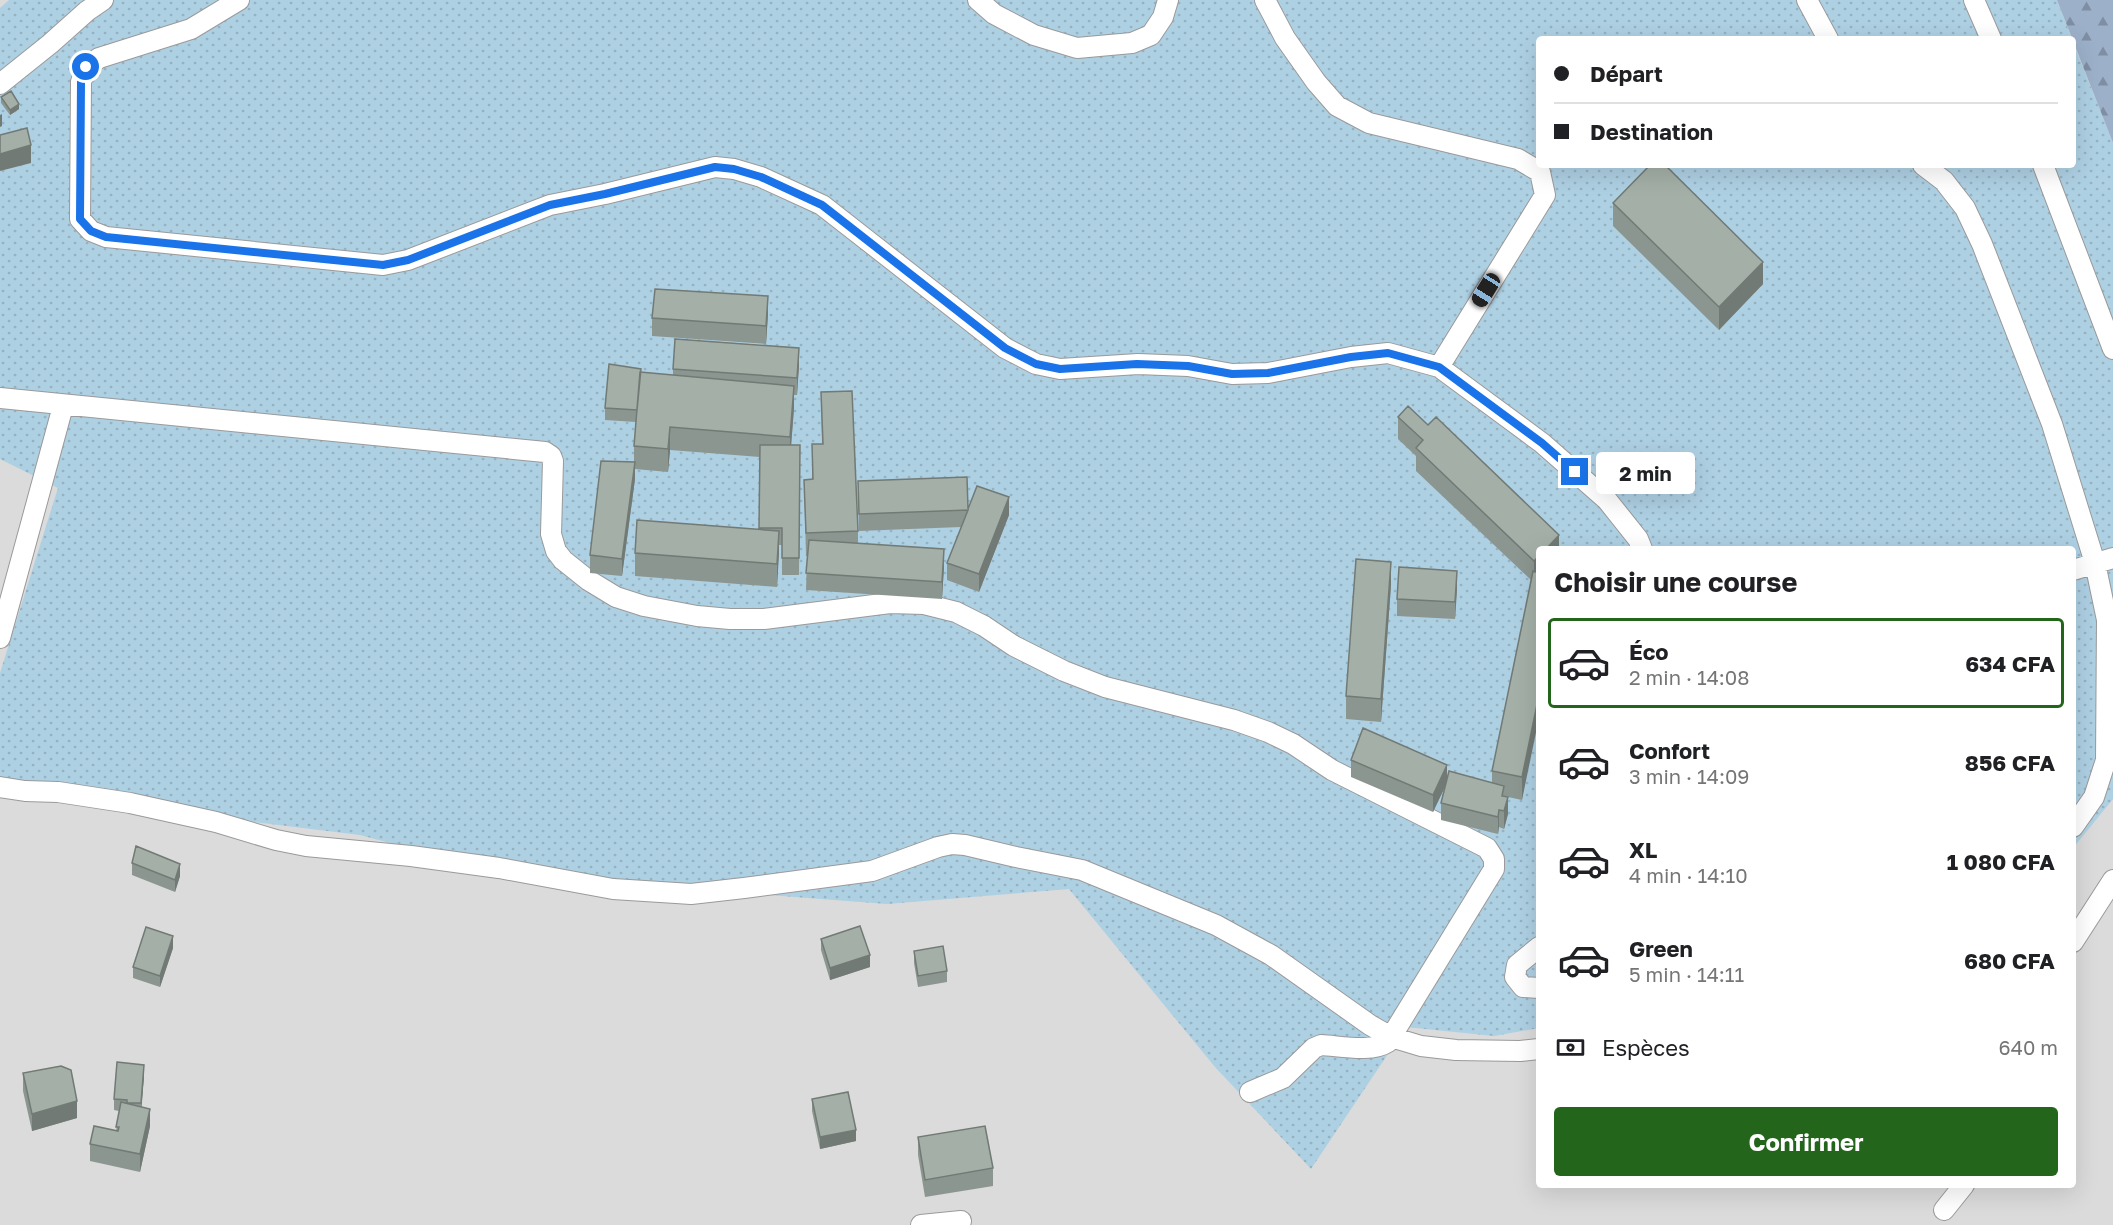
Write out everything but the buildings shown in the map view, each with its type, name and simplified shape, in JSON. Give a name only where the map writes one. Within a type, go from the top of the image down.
[{"type":"street","points":[[0,84],[103,0]]},
{"type":"street","points":[[239,0],[191,29],[99,58],[86,67],[81,82],[80,219],[91,231],[106,237],[383,265],[408,260],[550,205],[715,167],[734,169],[761,177],[822,205],[1005,348],[1036,364],[1060,369],[1137,364],[1188,366],[1232,374],[1268,373],[1351,357],[1388,353],[1439,367],[1542,443],[1607,500],[1638,539],[1641,546]]},
{"type":"street","points":[[978,0],[994,14],[1034,35],[1077,48],[1132,43],[1151,35],[1163,17],[1168,0]]},
{"type":"street","points":[[1265,0],[1284,38],[1316,82],[1338,106],[1369,123],[1518,159],[1540,172],[1545,195],[1439,367]]},
{"type":"street","points":[[1807,0],[1826,36]]},
{"type":"street","points":[[1974,0],[1990,36]]},
{"type":"street","points":[[1927,168],[1944,182],[1965,208],[1982,244],[2104,561],[2107,620],[2106,760],[2094,797],[2076,822]]},
{"type":"street","points":[[2044,168],[2113,349]]},
{"type":"street","points":[[0,399],[545,452],[551,456],[553,461],[551,534],[556,551],[563,560],[588,580],[616,597],[655,608],[697,616],[730,619],[784,617],[890,603],[924,604],[956,612],[984,626],[1014,646],[1105,687],[1234,720],[1268,732],[1293,744],[1332,770],[1487,848],[1494,859],[1494,869],[1388,1042],[1382,1046],[1321,1045],[1314,1048],[1283,1078],[1250,1092]]},
{"type":"street","points":[[0,638],[63,406]]},
{"type":"street","points":[[2076,569],[2104,561]]},
{"type":"street","points":[[0,787],[24,791],[58,792],[130,803],[216,822],[276,840],[306,846],[411,856],[499,868],[614,889],[691,894],[872,871],[938,846],[965,845],[1082,870],[1216,925],[1272,955],[1370,1025],[1391,1036],[1421,1046],[1456,1050],[1536,1049]]},
{"type":"street","points":[[2076,937],[2113,880]]},
{"type":"street","points":[[1536,949],[1517,965],[1515,977],[1523,987],[1536,988]]},
{"type":"street","points":[[1944,1210],[1962,1188]]},
{"type":"street","points":[[921,1225],[961,1221]]},
{"type":"shaded area","points":[[0,0],[2113,0],[2113,1225],[0,1225]]},
{"type":"shaded area","points":[[9,0],[2057,0],[2071,36],[1536,36],[1536,168],[2076,168],[2076,50],[2113,143],[2113,799],[2076,844],[2076,546],[1536,546],[1536,1029],[1494,1036],[1406,1027],[1311,1169],[1215,1067],[1069,889],[887,904],[510,875],[360,835],[0,791],[0,673],[58,488],[0,459],[0,8]]},
{"type":"green space","points":[[2057,0],[2113,0],[2113,143],[2076,49],[2076,36],[2071,36]]},
{"type":"route","points":[[86,67],[81,82],[80,219],[91,231],[106,237],[383,265],[408,260],[550,205],[715,167],[734,169],[761,177],[822,205],[1005,348],[1036,364],[1060,369],[1137,364],[1188,366],[1232,374],[1268,373],[1351,357],[1388,353],[1439,367],[1542,443],[1575,472]]}]
